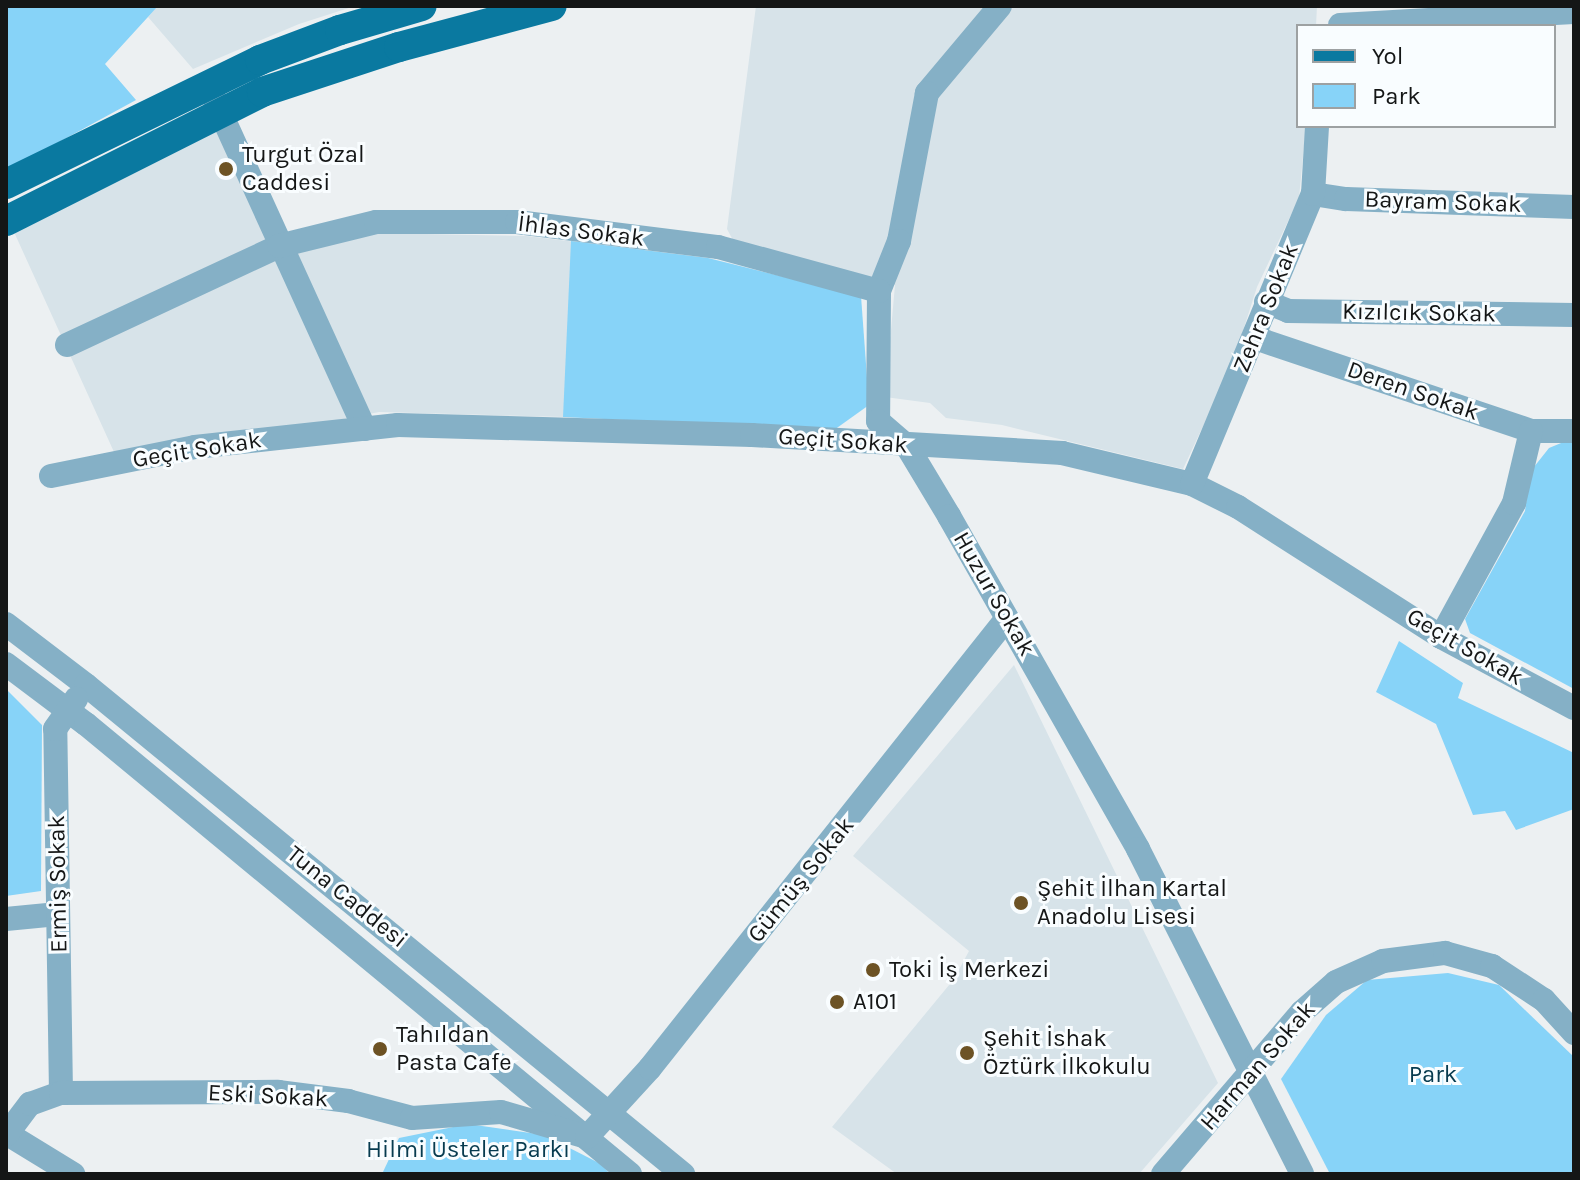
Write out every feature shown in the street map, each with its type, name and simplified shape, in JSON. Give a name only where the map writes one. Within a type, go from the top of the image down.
[{"type":"main road","points":[[6,184],[208,84],[301,44],[422,6]]},
{"type":"main road","points":[[6,221],[221,112],[308,75],[552,6]]},
{"type":"street","name":"Huzur Sokak","points":[[1000,6],[927,93],[899,241],[879,291],[878,421],[907,446],[1138,849],[1302,1174]]},
{"type":"street","points":[[1373,24],[1574,12]]},
{"type":"street","points":[[208,84],[279,246],[365,429]]},
{"type":"street","name":"Zehra Sokak","points":[[1192,484],[1313,194],[1317,128]]},
{"type":"street","name":"Bayram Sokak","points":[[1313,194],[1346,199],[1574,207]]},
{"type":"street","name":"İhlas Sokak","points":[[67,345],[279,246],[376,222],[517,222],[718,247],[879,291]]},
{"type":"street","name":"Kızılcık Sokak","points":[[1266,302],[1288,311],[1574,315]]},
{"type":"street","name":"Deren Sokak","points":[[1255,338],[1531,431],[1574,431]]},
{"type":"street","name":"Geçit Sokak","points":[[51,476],[195,447],[398,425],[752,435],[1062,453],[1192,484],[1238,507],[1441,637],[1574,708]]},
{"type":"street","points":[[1441,637],[1514,503],[1531,431]]},
{"type":"street","name":"Gümüş Sokak","points":[[587,1137],[691,1018],[1007,618]]},
{"type":"street","name":"Tuna Caddesi","points":[[6,624],[86,685],[611,1111],[683,1174]]},
{"type":"street","name":"Tuna Caddesi","points":[[6,664],[68,710],[630,1174]]},
{"type":"street","name":"Ermiş Sokak","points":[[61,1093],[55,729],[86,685]]},
{"type":"street","points":[[6,919],[58,914]]},
{"type":"street","name":"Harman Sokak","points":[[1163,1174],[1302,1012],[1336,982],[1383,961],[1445,953],[1492,966],[1544,1000],[1574,1033]]},
{"type":"street","name":"Eski Sokak","points":[[6,1133],[30,1104],[61,1093],[278,1092],[348,1101],[412,1118],[501,1112],[587,1137]]},
{"type":"street","points":[[6,1133],[73,1174]]},
{"type":"shaded area","points":[[158,6],[355,6],[299,24],[193,69],[148,17]]},
{"type":"shaded area","points":[[756,6],[1317,6],[1316,24],[1296,24],[1296,128],[1306,128],[1299,198],[1257,287],[1233,362],[1183,469],[1002,425],[946,418],[930,403],[885,397],[895,285],[735,244],[727,229]]},
{"type":"shaded area","points":[[216,125],[293,254],[378,233],[526,236],[708,258],[834,430],[677,420],[379,412],[119,463],[14,232]]},
{"type":"shaded area","name":"Şehit İlhan Kartal Anadolu Lisesi","points":[[1014,665],[1218,1083],[1139,1174],[897,1174],[832,1127],[954,979],[969,951],[853,856]]},
{"type":"green space","points":[[6,6],[158,6],[105,64],[136,100],[6,171]]},
{"type":"green space","points":[[571,241],[708,258],[861,296],[869,405],[834,430],[563,417]]},
{"type":"green space","points":[[1574,441],[1574,689],[1470,633],[1465,619],[1525,511],[1530,472],[1549,448]]},
{"type":"green space","points":[[1399,641],[1463,683],[1458,698],[1574,753],[1574,809],[1516,830],[1505,811],[1473,815],[1436,724],[1376,692]]},
{"type":"green space","points":[[6,689],[42,725],[41,891],[6,896]]},
{"type":"green space","name":"Park","points":[[1448,973],[1499,985],[1574,1057],[1574,1174],[1330,1174],[1281,1079],[1326,1015],[1367,980]]},
{"type":"green space","name":"Hilmi Üsteler Parkı","points":[[468,1124],[544,1135],[601,1164],[610,1174],[382,1174],[399,1138]]},
{"type":"place","name":"Turgut Özal Caddesi","points":[[226,169]]},
{"type":"place","name":"Şehit İlhan Kartal Anadolu Lisesi","points":[[1021,903]]},
{"type":"place","name":"Toki İş Merkezi","points":[[873,970]]},
{"type":"place","name":"A101","points":[[837,1002]]},
{"type":"place","name":"Tahıldan Pasta Cafe","points":[[380,1049]]},
{"type":"place","name":"Şehit İshak Öztürk İlkokulu","points":[[967,1053]]}]
